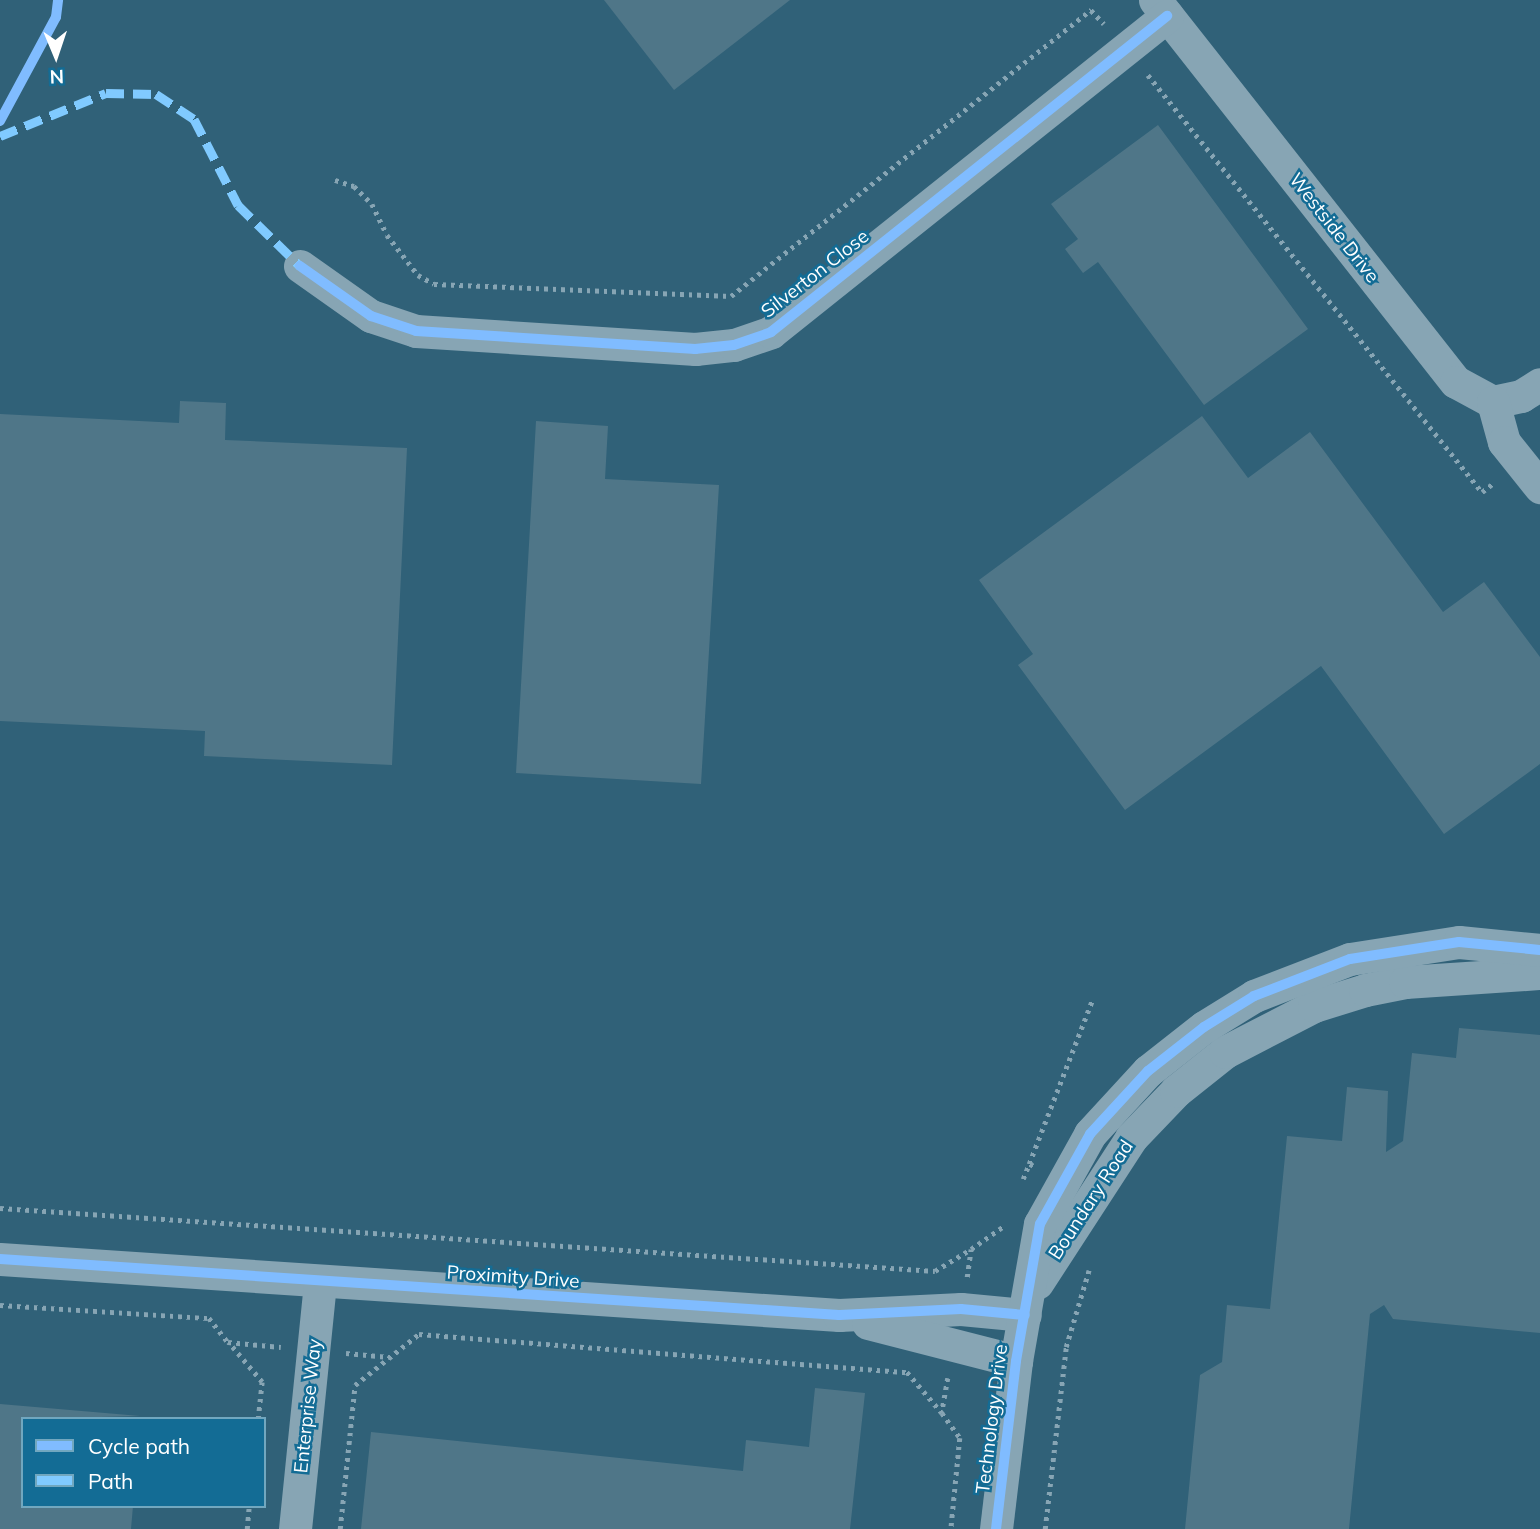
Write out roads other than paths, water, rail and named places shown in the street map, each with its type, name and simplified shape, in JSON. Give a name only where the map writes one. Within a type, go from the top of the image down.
[{"type":"street","name":"Silverton Close","points":[[300,266],[372,316],[416,331],[695,349],[734,345],[771,332],[1126,48],[1161,8]]},
{"type":"street","name":"Westside Drive","points":[[1161,8],[1455,382],[1493,402]]},
{"type":"street","points":[[1530,475],[1499,432],[1493,402],[1521,396],[1540,384]]},
{"type":"street","name":"Boundary Road","points":[[1027,1304],[1040,1224],[1090,1134],[1148,1071],[1204,1027],[1295,977],[1350,960],[1459,942],[1540,950]]},
{"type":"street","name":"Boundary Road","points":[[1027,1304],[1131,1138],[1175,1091],[1225,1052],[1303,1011],[1365,990],[1405,982],[1540,973]]},
{"type":"street","name":"Proximity Drive","points":[[0,1259],[320,1283],[839,1315],[1027,1304]]},
{"type":"street","name":"Enterprise Way","points":[[295,1529],[320,1283]]},
{"type":"street","name":"Technology Drive","points":[[996,1529],[1016,1361],[1027,1304]]},
{"type":"street","name":"Proximity Drive","points":[[839,1315],[1016,1361]]}]
